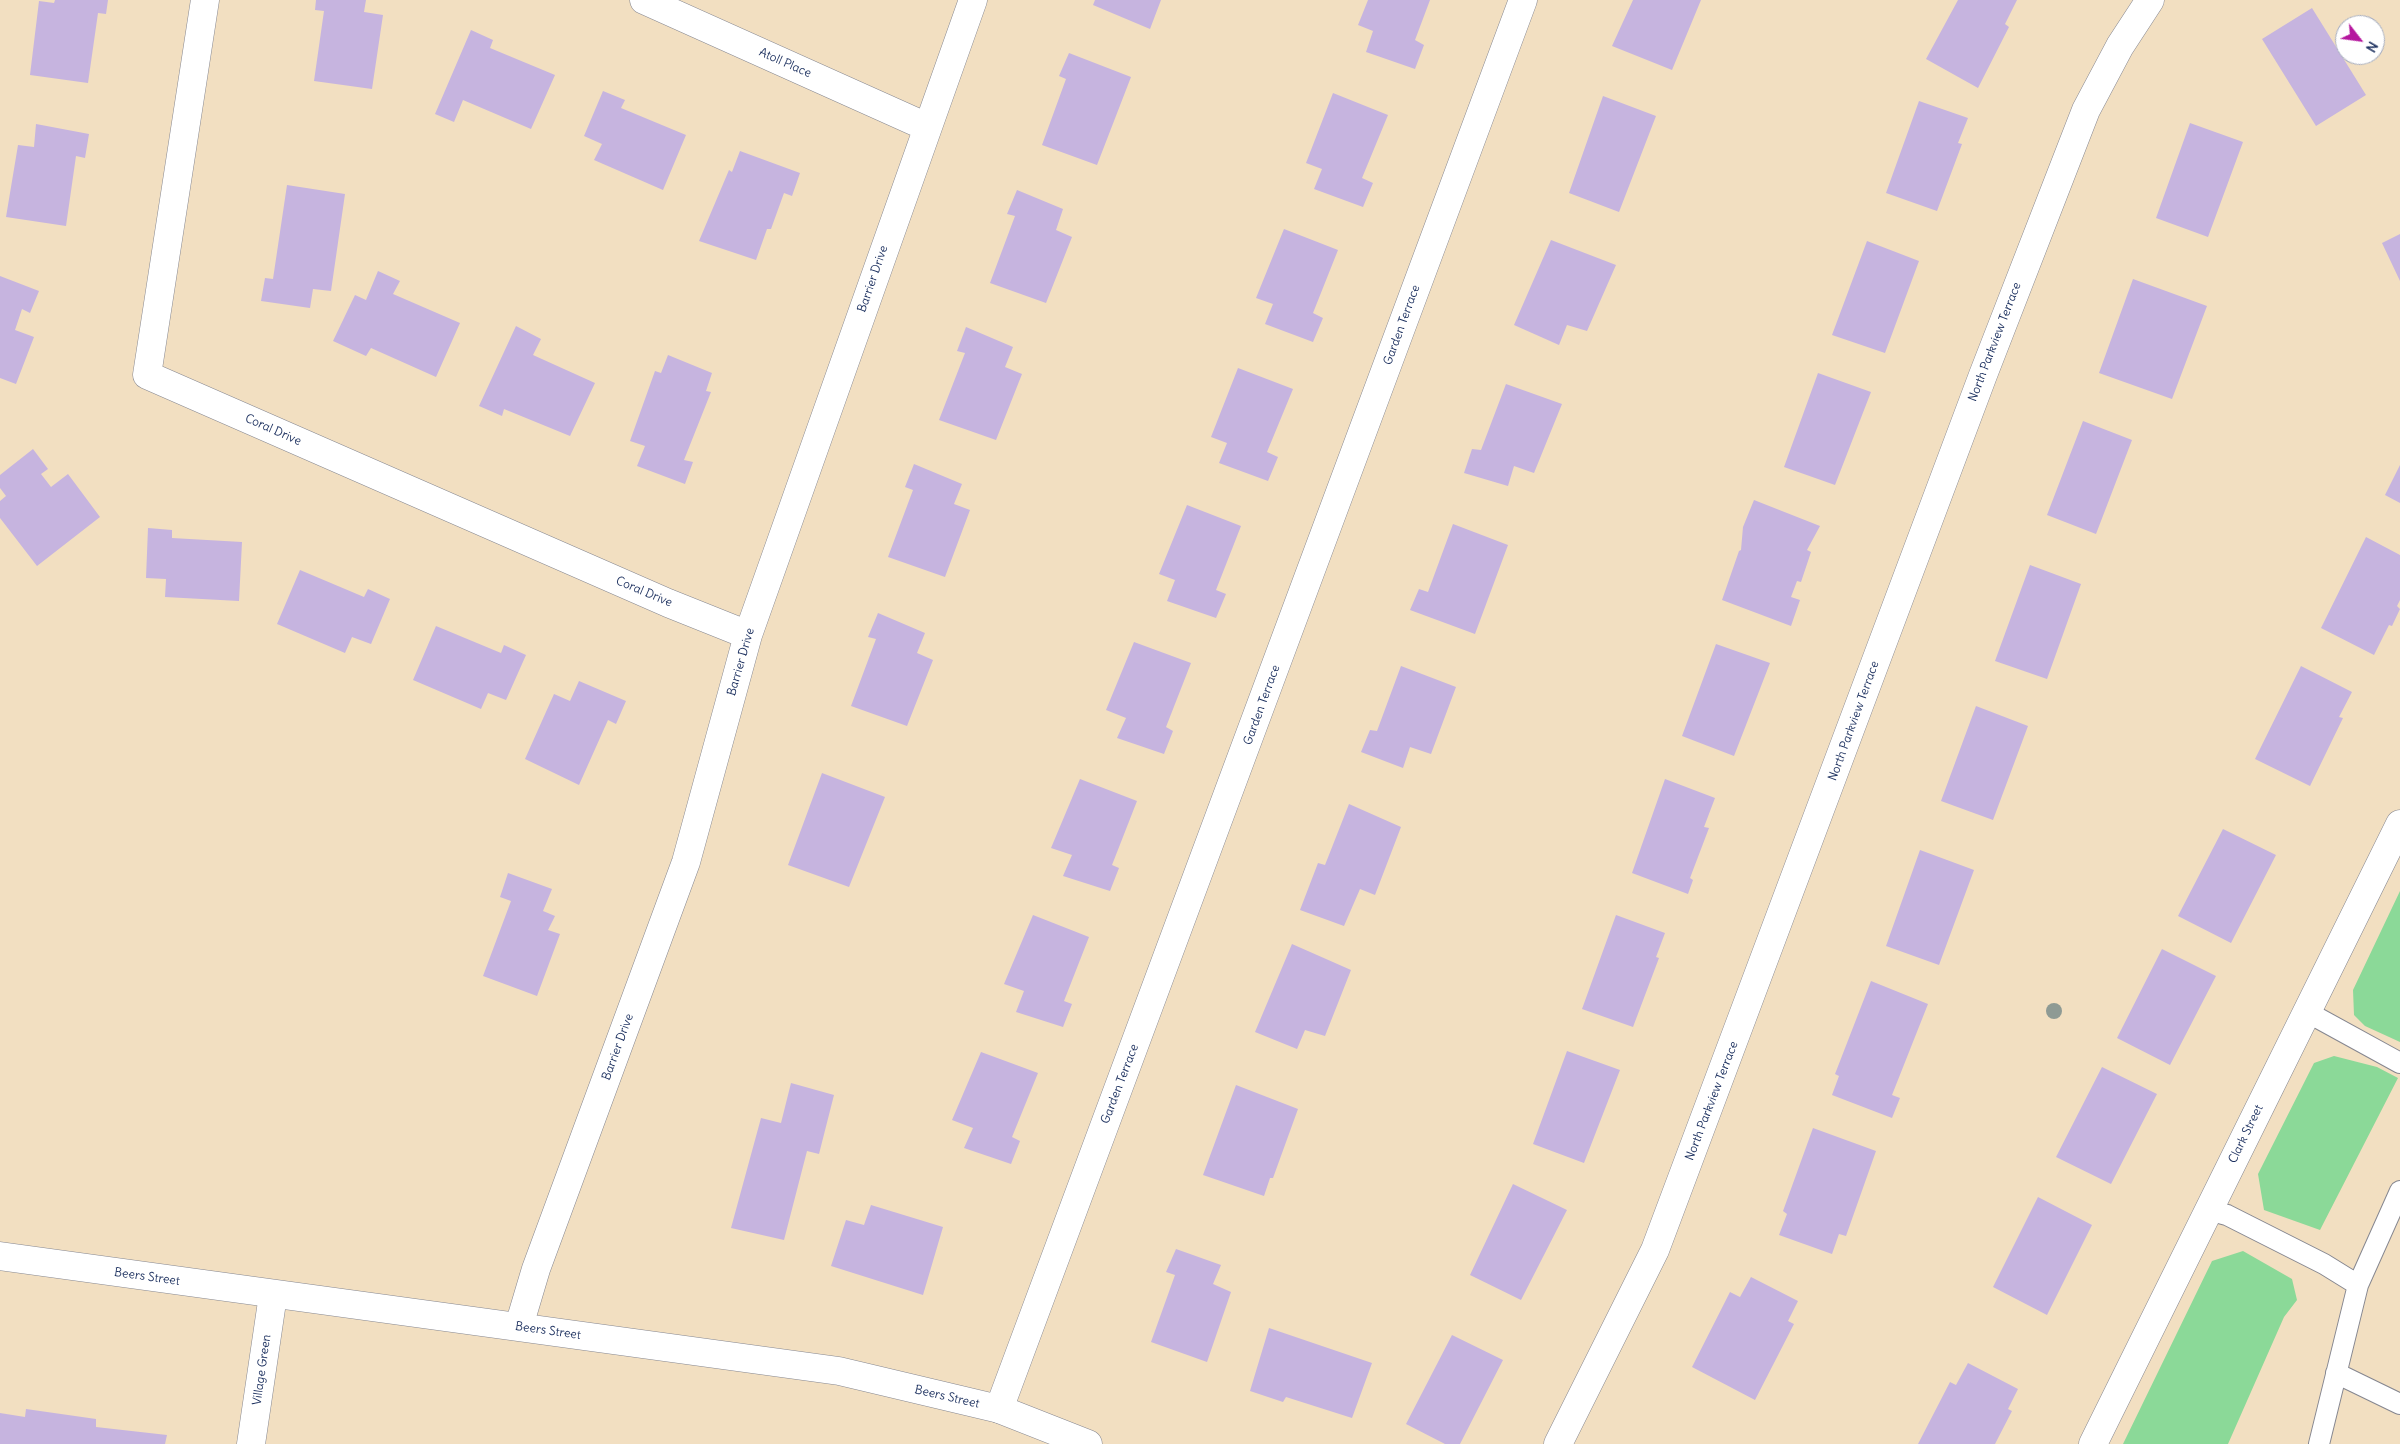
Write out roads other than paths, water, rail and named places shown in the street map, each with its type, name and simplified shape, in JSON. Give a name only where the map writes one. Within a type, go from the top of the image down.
[{"type":"street","name":"Coral Drive","points":[[205,0],[147,375],[668,603],[748,635]]},
{"type":"street","name":"Atoll Place","points":[[644,0],[927,127]]},
{"type":"street","name":"Barrier Drive","points":[[519,1326],[539,1260],[686,862],[748,635],[973,0]]},
{"type":"street","name":"Garden Terrace","points":[[999,1409],[1523,0]]},
{"type":"street","name":"North Parkview Terrace","points":[[1558,1444],[1655,1250],[1983,375],[2086,110],[2120,46],[2150,0]]},
{"type":"street","name":"Clark Street","points":[[2093,1444],[2400,824]]},
{"type":"street","name":"Beers Street","points":[[0,1256],[273,1295],[519,1326],[840,1372],[999,1409],[1088,1444]]},
{"type":"street","name":"Village Green","points":[[251,1444],[273,1295]]},
{"type":"lane","points":[[2307,1012],[2400,1063]]},
{"type":"lane","points":[[2319,1444],[2358,1285],[2400,1191]]},
{"type":"lane","points":[[2208,1210],[2236,1220],[2324,1264],[2358,1285]]},
{"type":"lane","points":[[2336,1373],[2400,1404]]}]
